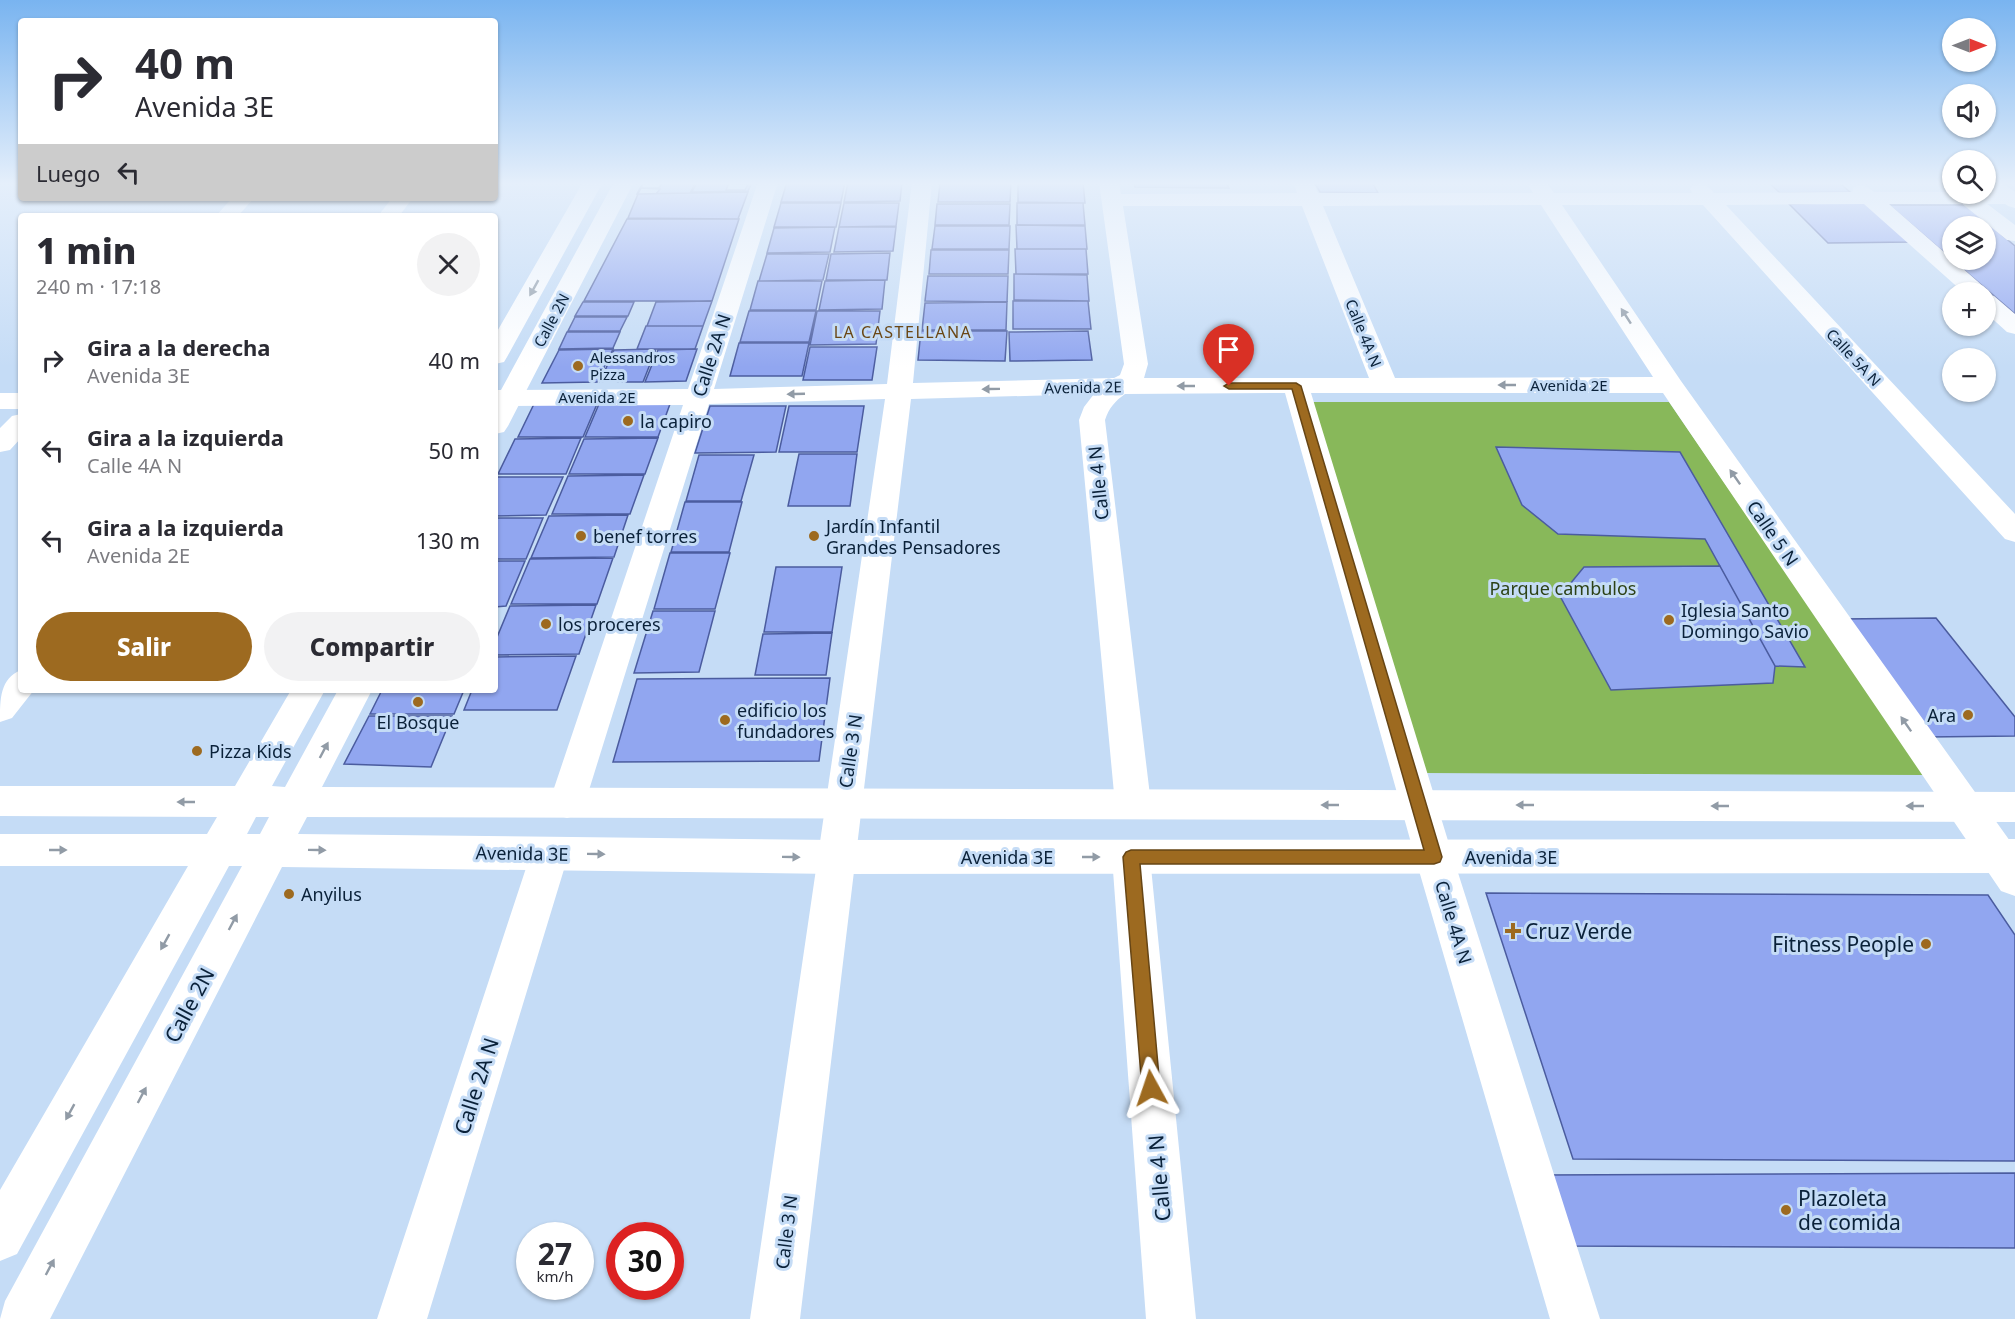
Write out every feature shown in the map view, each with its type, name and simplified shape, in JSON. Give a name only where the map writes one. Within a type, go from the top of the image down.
[{"type":"street","name":"Calle 2N","points":[[498,352],[559,244]]},
{"type":"street","name":"Calle 2N","points":[[498,414],[502,398],[589,244]]},
{"type":"street","name":"Calle 2A N","points":[[567,802],[748,244]]},
{"type":"street","name":"Calle 3 N","points":[[775,1319],[899,391],[915,244]]},
{"type":"street","name":"Calle 4 N","points":[[1118,244],[1136,364],[1131,378],[1117,386],[1095,408],[1092,420],[1133,804]]},
{"type":"street","name":"Calle 4A N","points":[[1327,244],[1385,385]]},
{"type":"street","name":"Calle 5 N","points":[[1578,244],[1671,385],[1963,807],[2009,864]]},
{"type":"street","name":"Calle 5A N","points":[[1750,244],[2015,532]]},
{"type":"street","points":[[1921,244],[1965,282]]},
{"type":"street","points":[[1996,311],[2015,327]]},
{"type":"street","name":"Avenida 2E","points":[[502,398],[697,397],[1117,386],[1671,385]]},
{"type":"street","name":"Calle 4A N","points":[[1296,386],[1434,857],[1575,1319]]},
{"type":"street","points":[[0,401],[18,401]]},
{"type":"street","points":[[0,444],[18,425]]},
{"type":"street","points":[[0,709],[18,687]]},
{"type":"street","points":[[0,1237],[306,693]]},
{"type":"street","name":"Calle 2N","points":[[23,1319],[353,693]]},
{"type":"street","points":[[0,801],[2015,807]]},
{"type":"street","name":"Avenida 3E","points":[[0,850],[271,850],[835,858],[1434,857],[2009,864]]},
{"type":"street","name":"Calle 2A N","points":[[402,1319],[550,853]]},
{"type":"street","name":"Calle 4 N","points":[[1131,857],[1171,1319]]},
{"type":"green space","name":"Parque cambulos","points":[[1310,402],[1669,402],[1925,775],[1425,773]]},
{"type":"building","points":[[614,244],[731,244],[712,301],[584,301]]},
{"type":"building","points":[[770,244],[832,244],[830,252],[767,253]]},
{"type":"building","points":[[836,244],[894,244],[893,251],[834,252]]},
{"type":"building","points":[[933,244],[1009,244],[1009,249],[932,249]]},
{"type":"building","points":[[1017,244],[1087,244],[1087,249],[1017,249]]},
{"type":"building","points":[[1934,244],[1942,244],[1942,251]]},
{"type":"building","points":[[1996,244],[2012,244],[2015,246],[2015,314],[1996,298],[1996,282],[1978,282],[1964,270],[1996,270]]},
{"type":"building","points":[[1015,249],[1086,249],[1088,274],[1016,274]]},
{"type":"building","points":[[931,250],[1009,250],[1008,274],[929,274]]},
{"type":"building","points":[[890,253],[887,280],[826,280],[831,254]]},
{"type":"building","points":[[767,254],[829,254],[823,280],[759,281]]},
{"type":"building","points":[[1014,274],[1087,275],[1089,301],[1014,300]]},
{"type":"building","points":[[928,276],[1008,276],[1007,302],[925,301]]},
{"type":"building","points":[[885,280],[882,309],[819,310],[825,281]]},
{"type":"building","points":[[758,281],[822,281],[816,310],[750,310]]},
{"type":"building","points":[[712,301],[703,326],[647,326],[656,302]]},
{"type":"building","points":[[1013,301],[1088,301],[1091,329],[1013,329]]},
{"type":"building","points":[[583,302],[634,302],[628,316],[575,316]]},
{"type":"building","points":[[1007,302],[1006,330],[922,330],[925,303]]},
{"type":"building","points":[[749,311],[816,311],[809,342],[740,342]]},
{"type":"building","points":[[817,311],[880,311],[876,344],[810,345]]},
{"type":"building","points":[[575,317],[627,317],[620,331],[568,331]]},
{"type":"building","points":[[646,326],[703,326],[695,349],[637,349]]},
{"type":"building","points":[[921,331],[1007,331],[1005,361],[918,360]]},
{"type":"building","points":[[1088,331],[1092,360],[1010,361],[1009,332]]},
{"type":"building","points":[[567,332],[620,332],[613,348],[559,349]]},
{"type":"building","points":[[739,343],[809,343],[802,376],[730,376]]},
{"type":"building","points":[[810,347],[877,347],[872,380],[803,380]]},
{"type":"building","name":"Alessandros Pizza","points":[[613,349],[597,382],[542,383],[559,350]]},
{"type":"building","points":[[656,349],[643,382],[600,382],[614,350]]},
{"type":"building","points":[[697,349],[686,381],[645,382],[658,350]]},
{"type":"building","points":[[534,404],[597,404],[583,437],[518,437]]},
{"type":"building","name":"la capiro","points":[[599,404],[670,404],[658,437],[585,437]]},
{"type":"building","points":[[710,406],[786,406],[776,452],[695,453]]},
{"type":"building","points":[[789,406],[864,406],[857,452],[779,452]]},
{"type":"building","points":[[581,438],[566,474],[498,474],[515,439]]},
{"type":"building","points":[[658,438],[645,474],[569,474],[584,439]]},
{"type":"building","points":[[1496,447],[1680,452],[1805,667],[1775,666],[1705,539],[1558,534],[1522,505]]},
{"type":"building","points":[[799,454],[857,454],[850,506],[788,506]]},
{"type":"building","points":[[699,455],[754,455],[741,501],[686,501]]},
{"type":"building","name":"benef torres","points":[[644,475],[630,514],[552,514],[568,476]]},
{"type":"building","points":[[498,477],[563,477],[546,515],[498,516]]},
{"type":"building","points":[[685,502],[742,502],[729,552],[671,552]]},
{"type":"building","name":"benef torres","points":[[628,515],[614,557],[531,558],[549,516]]},
{"type":"building","points":[[498,518],[543,518],[526,559],[498,559]]},
{"type":"building","points":[[670,553],[730,553],[715,609],[654,609]]},
{"type":"building","name":"los proceres","points":[[613,558],[597,604],[511,604],[530,559]]},
{"type":"building","points":[[498,561],[525,561],[506,606],[498,607]]},
{"type":"building","points":[[1720,566],[1775,666],[1773,683],[1611,690],[1560,596],[1584,567]]},
{"type":"building","points":[[776,567],[842,567],[832,632],[764,632]]},
{"type":"building","name":"los proceres","points":[[596,605],[579,654],[498,655],[498,635],[510,606]]},
{"type":"building","points":[[653,611],[715,611],[699,672],[634,673]]},
{"type":"building","points":[[1936,618],[2015,717],[2015,736],[1927,737],[1842,619]]},
{"type":"building","points":[[832,633],[826,675],[755,675],[763,634]]},
{"type":"building","points":[[576,656],[557,710],[464,710],[471,693],[498,693],[498,657]]},
{"type":"building","name":"edificio los fundadores","points":[[830,678],[819,761],[613,762],[637,679]]},
{"type":"building","name":"El Bosque","points":[[380,693],[463,693],[454,714],[370,714]]},
{"type":"building","points":[[369,716],[452,716],[431,767],[344,764]]},
{"type":"building","points":[[1486,893],[1988,895],[2015,935],[2015,1161],[1573,1159]]},
{"type":"building","name":"Plazoleta de comida","points":[[2015,1173],[2015,1248],[1569,1246],[1544,1175]]},
{"type":"place","name":"Alessandros Pizza","points":[[578,366]]},
{"type":"place","name":"la capiro","points":[[628,421]]},
{"type":"place","name":"benef torres","points":[[581,536]]},
{"type":"place","name":"Jardín Infantil Grandes Pensadores","points":[[814,536]]},
{"type":"place","name":"Iglesia Santo Domingo Savio","points":[[1669,620]]},
{"type":"place","name":"los proceres","points":[[546,624]]},
{"type":"place","name":"El Bosque","points":[[418,702]]},
{"type":"place","name":"Ara","points":[[1968,715]]},
{"type":"place","name":"edificio los fundadores","points":[[725,720]]},
{"type":"place","name":"Pizza Kids","points":[[197,751]]},
{"type":"place","name":"Anyilus","points":[[289,894]]},
{"type":"place","name":"Cruz Verde","points":[[1513,931]]},
{"type":"place","name":"Fitness People","points":[[1926,944]]},
{"type":"place","name":"Plazoleta de comida","points":[[1786,1210]]},
{"type":"district","name":"LA CASTELLANA","points":[[903,332]]},
{"type":"route","points":[[1151,1088],[1131,857],[1434,857],[1296,386],[1229,386]]}]
